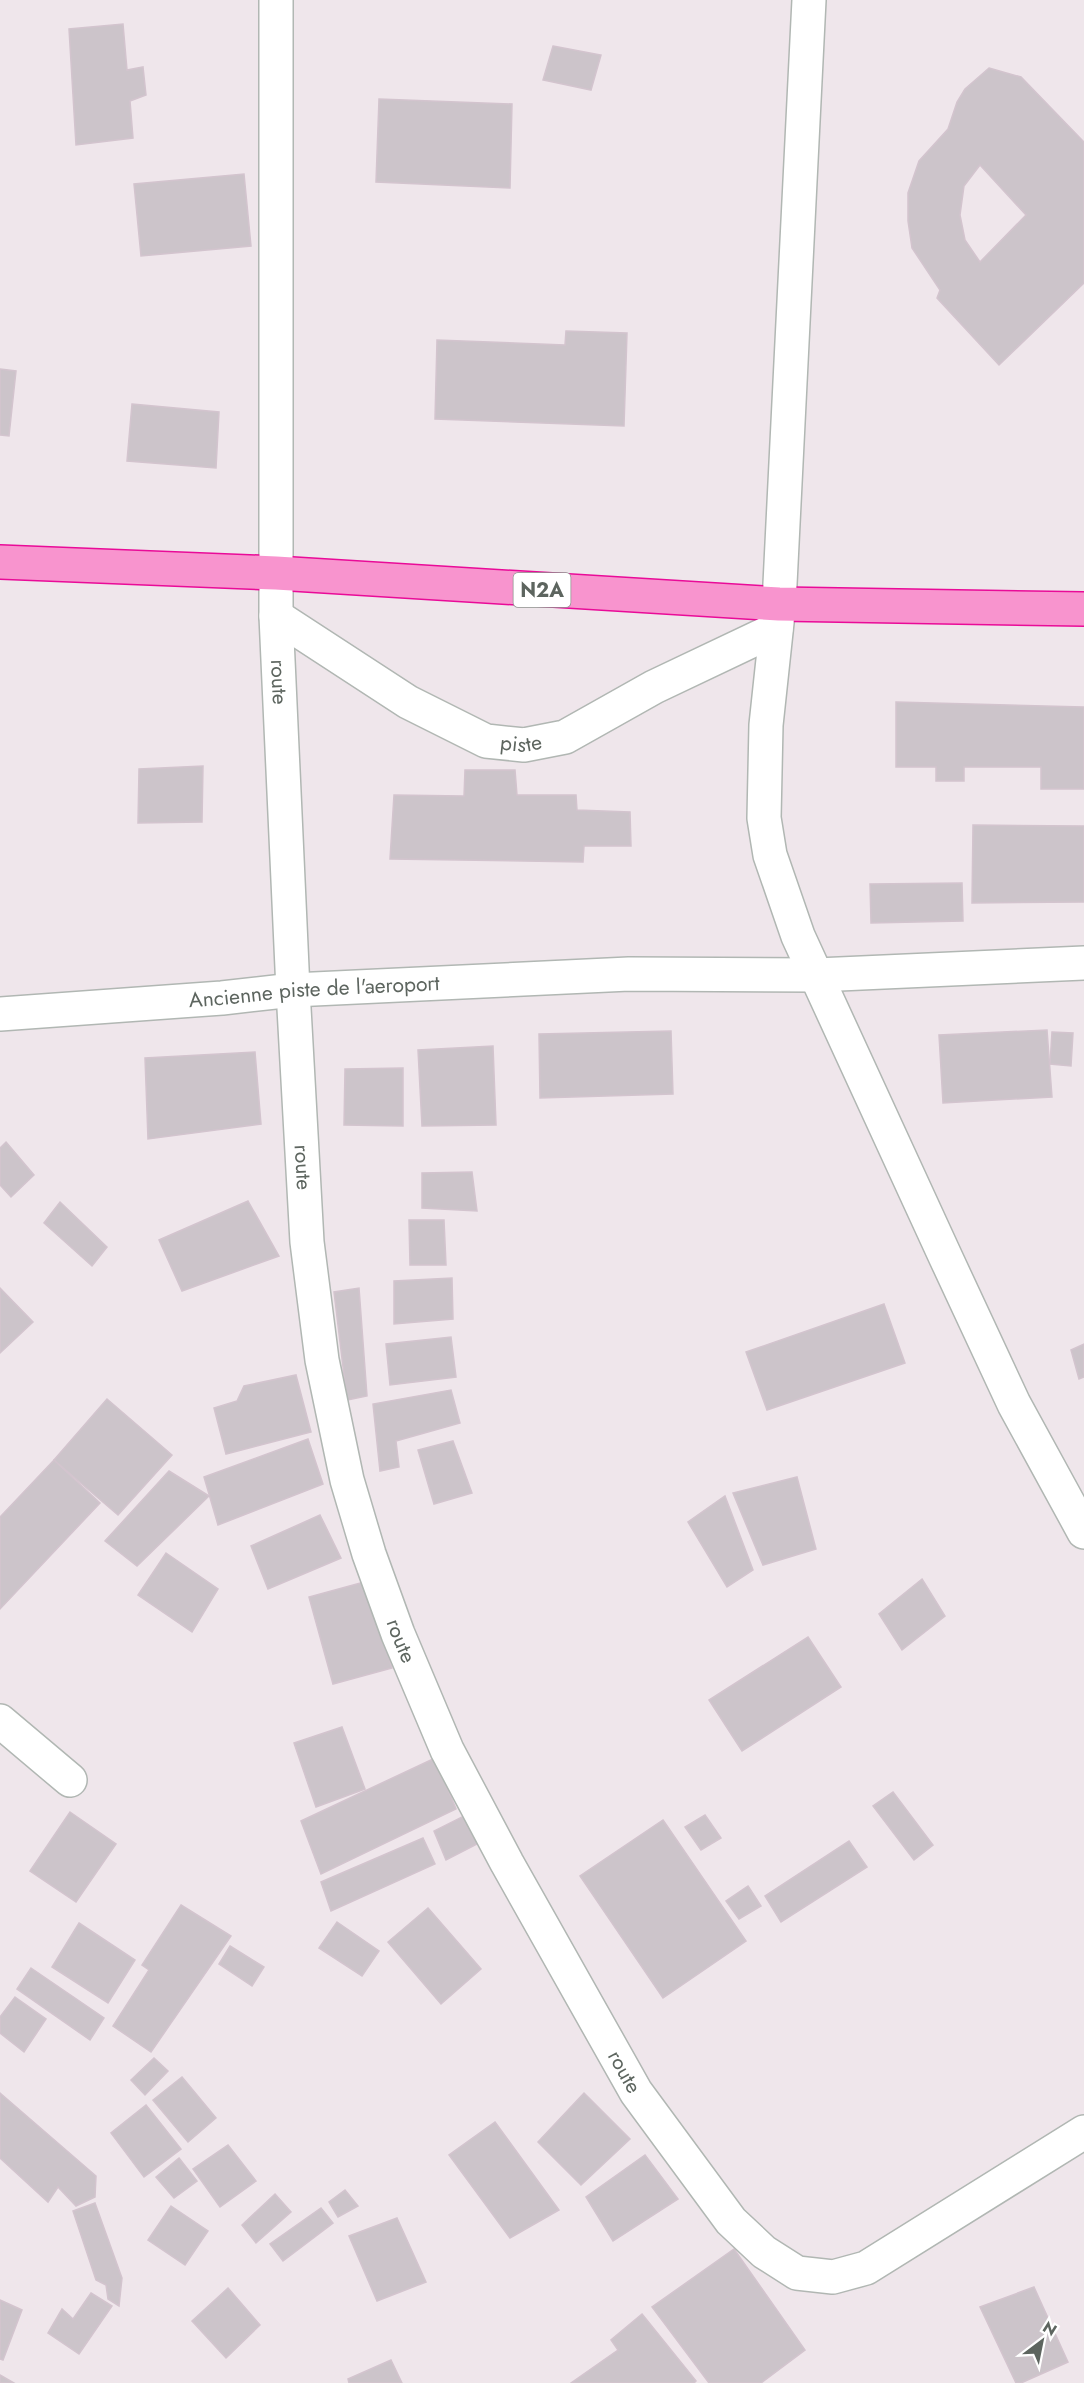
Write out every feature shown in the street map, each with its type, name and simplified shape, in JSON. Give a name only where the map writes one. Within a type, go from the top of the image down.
[{"type":"highway","name":"N2A","points":[[0,562],[276,573],[777,617],[1084,609]]},
{"type":"street","name":"route","points":[[276,0],[276,616],[307,1242],[322,1360],[347,1480],[369,1554],[398,1634],[447,1750],[507,1863],[636,2092],[731,2221],[764,2252],[797,2273],[833,2277],[866,2268],[1084,2132]]},
{"type":"street","points":[[809,0],[777,617],[766,725],[764,818],[770,855],[798,936],[1014,1404],[1084,1532]]},
{"type":"street","name":"piste","points":[[276,616],[408,702],[486,741],[524,745],[565,737],[777,617]]},
{"type":"street","name":"Ancienne piste de l'aeroport","points":[[0,1014],[222,998],[293,990],[629,974],[817,975],[1084,963]]},
{"type":"street","points":[[0,1721],[70,1780]]},
{"type":"building","points":[[123,24],[127,70],[143,67],[146,95],[130,101],[133,138],[76,145],[69,29]]},
{"type":"building","points":[[553,46],[601,55],[591,90],[543,80]]},
{"type":"building","points":[[989,68],[1021,77],[1084,142],[1084,283],[999,365],[937,298],[940,290],[912,248],[908,221],[908,193],[919,161],[948,129],[957,102],[965,89]],"holes":[[[980,165],[1026,215],[980,262],[965,240],[960,215],[964,186]]]},
{"type":"building","points":[[379,99],[512,104],[510,188],[376,182]]},
{"type":"building","points":[[244,174],[251,246],[141,256],[134,184]]},
{"type":"building","points":[[566,331],[627,333],[624,426],[435,419],[437,340],[565,345]]},
{"type":"building","points":[[0,369],[16,371],[9,436],[0,435]]},
{"type":"building","points":[[132,404],[219,412],[216,468],[127,461]]},
{"type":"building","points":[[896,702],[1084,707],[1084,789],[1041,789],[1041,767],[964,767],[964,781],[936,781],[936,767],[896,767]]},
{"type":"building","points":[[203,766],[202,822],[138,823],[139,769]]},
{"type":"building","points":[[465,770],[515,770],[517,795],[576,795],[577,810],[630,812],[631,846],[584,846],[583,862],[390,859],[394,795],[464,796]]},
{"type":"building","points":[[973,825],[1084,826],[1084,902],[972,903]]},
{"type":"building","points":[[962,883],[963,921],[871,923],[870,884]]},
{"type":"building","points":[[1047,1030],[1052,1097],[943,1103],[939,1035]]},
{"type":"building","points":[[671,1031],[673,1094],[540,1098],[539,1034]]},
{"type":"building","points":[[1052,1032],[1073,1033],[1071,1066],[1050,1064]]},
{"type":"building","points":[[493,1046],[496,1125],[422,1126],[418,1050]]},
{"type":"building","points":[[255,1052],[261,1124],[148,1139],[145,1058]]},
{"type":"building","points":[[403,1068],[403,1126],[344,1125],[345,1069]]},
{"type":"building","points":[[6,1142],[34,1175],[11,1197],[0,1185],[0,1148]]},
{"type":"building","points":[[472,1172],[477,1211],[422,1208],[422,1173]]},
{"type":"building","points":[[248,1201],[279,1256],[182,1291],[159,1240]]},
{"type":"building","points":[[60,1202],[107,1247],[92,1266],[44,1223]]},
{"type":"building","points":[[409,1220],[444,1220],[446,1265],[410,1265]]},
{"type":"building","points":[[452,1278],[453,1319],[394,1324],[394,1281]]},
{"type":"building","points":[[0,1288],[33,1322],[0,1353]]},
{"type":"building","points":[[359,1288],[367,1396],[347,1400],[334,1292]]},
{"type":"building","points":[[884,1304],[905,1363],[767,1410],[746,1352]]},
{"type":"building","points":[[451,1337],[456,1377],[390,1385],[386,1344]]},
{"type":"building","points":[[1084,1344],[1084,1377],[1079,1379],[1071,1350]]},
{"type":"building","points":[[296,1375],[311,1432],[226,1454],[214,1408],[237,1401],[244,1386]]},
{"type":"building","points":[[451,1390],[460,1423],[396,1441],[399,1467],[380,1471],[373,1404]]},
{"type":"building","points":[[107,1399],[172,1455],[118,1515],[54,1460]]},
{"type":"building","points":[[308,1439],[323,1484],[218,1525],[204,1477]]},
{"type":"building","points":[[453,1441],[472,1493],[434,1504],[418,1450]]},
{"type":"building","points":[[54,1460],[100,1503],[0,1609],[0,1517]]},
{"type":"building","points":[[169,1471],[209,1496],[137,1566],[105,1541]]},
{"type":"building","points":[[797,1477],[816,1549],[763,1565],[733,1493]]},
{"type":"building","points":[[725,1496],[753,1570],[727,1587],[688,1522]]},
{"type":"building","points":[[320,1515],[341,1558],[268,1589],[251,1546]]},
{"type":"building","points":[[166,1553],[218,1589],[192,1632],[138,1595]]},
{"type":"building","points":[[922,1579],[945,1616],[902,1650],[879,1614]]},
{"type":"building","points":[[368,1581],[392,1668],[333,1684],[309,1597]]},
{"type":"building","points":[[808,1637],[841,1687],[742,1751],[709,1700]]},
{"type":"building","points":[[342,1727],[365,1789],[316,1807],[294,1743]]},
{"type":"building","points":[[435,1758],[456,1809],[321,1874],[301,1821]]},
{"type":"building","points":[[893,1792],[933,1845],[914,1860],[873,1806]]},
{"type":"building","points":[[70,1812],[116,1844],[76,1902],[30,1871]]},
{"type":"building","points":[[468,1814],[481,1842],[446,1860],[434,1831]]},
{"type":"building","points":[[705,1815],[721,1838],[701,1850],[685,1827]]},
{"type":"building","points":[[663,1820],[746,1941],[663,1998],[580,1876]]},
{"type":"building","points":[[423,1838],[435,1864],[331,1911],[321,1882]]},
{"type":"building","points":[[849,1841],[867,1867],[781,1922],[765,1896]]},
{"type":"building","points":[[748,1886],[761,1906],[739,1919],[726,1901]]},
{"type":"building","points":[[181,1905],[231,1936],[151,2052],[113,2026],[149,1970],[142,1965]]},
{"type":"building","points":[[428,1908],[481,1969],[441,2004],[388,1942]]},
{"type":"building","points":[[337,1922],[379,1951],[362,1976],[319,1948]]},
{"type":"building","points":[[79,1923],[135,1960],[108,2003],[52,1967]]},
{"type":"building","points":[[230,1946],[264,1967],[252,1986],[219,1964]]},
{"type":"building","points":[[31,1968],[104,2018],[90,2040],[17,1989]]},
{"type":"building","points":[[15,1997],[46,2019],[24,2052],[0,2033],[0,2017]]},
{"type":"building","points":[[154,2058],[168,2071],[145,2095],[131,2080]]},
{"type":"building","points":[[182,2077],[216,2118],[188,2142],[153,2100]]},
{"type":"building","points":[[0,2093],[96,2176],[95,2197],[76,2206],[58,2187],[48,2202],[0,2158]]},
{"type":"building","points":[[584,2093],[630,2139],[581,2185],[538,2142]]},
{"type":"building","points":[[146,2105],[181,2149],[144,2177],[111,2133]]},
{"type":"building","points":[[495,2122],[559,2210],[510,2238],[449,2155]]},
{"type":"building","points":[[228,2145],[256,2181],[220,2207],[193,2169]]},
{"type":"building","points":[[645,2155],[678,2199],[613,2241],[586,2197]]},
{"type":"building","points":[[179,2158],[197,2181],[174,2198],[156,2177]]},
{"type":"building","points":[[345,2190],[358,2206],[338,2217],[329,2202]]},
{"type":"building","points":[[275,2194],[291,2212],[256,2243],[242,2225]]},
{"type":"building","points":[[95,2203],[122,2278],[119,2306],[108,2299],[106,2285],[96,2280],[73,2211]]},
{"type":"building","points":[[171,2206],[208,2231],[185,2265],[148,2240]]},
{"type":"building","points":[[321,2208],[333,2223],[283,2261],[270,2244]]},
{"type":"building","points":[[397,2218],[426,2282],[377,2301],[349,2236]]},
{"type":"building","points":[[734,2249],[805,2350],[761,2383],[709,2383],[652,2307]]},
{"type":"building","points":[[1034,2287],[1068,2362],[1021,2383],[1016,2383],[980,2307]]},
{"type":"building","points":[[228,2288],[260,2325],[226,2358],[192,2321]]},
{"type":"building","points":[[91,2293],[112,2306],[79,2354],[48,2333],[62,2309],[73,2319]]},
{"type":"building","points":[[0,2300],[22,2310],[3,2360],[0,2359]]},
{"type":"building","points":[[642,2314],[696,2381],[694,2383],[571,2383],[618,2350],[611,2340]]},
{"type":"building","points":[[391,2360],[402,2383],[349,2383],[348,2379]]},
{"type":"building","points":[[0,2375],[14,2383],[0,2383]]}]
